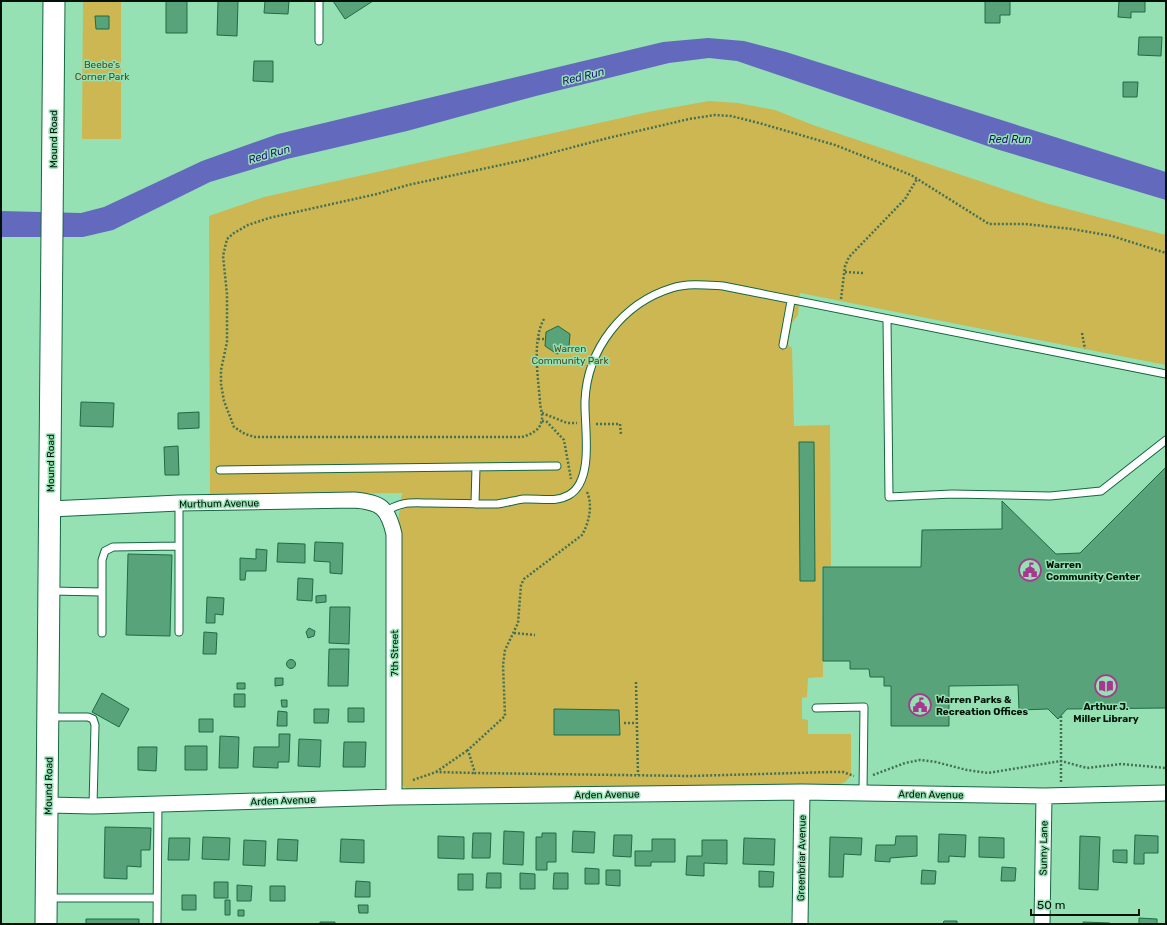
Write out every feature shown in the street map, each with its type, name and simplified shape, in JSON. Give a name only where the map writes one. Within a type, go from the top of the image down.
[{"type":"main road","name":"Mound Road","points":[[46,924],[49,717],[54,1]]},
{"type":"street","name":"Murthum Avenue","points":[[50,509],[179,503],[354,500],[375,503],[386,510]]},
{"type":"street","name":"7th Street","points":[[386,510],[394,534],[394,796]]},
{"type":"street","name":"Arden Avenue","points":[[48,805],[93,806],[394,796],[802,792],[1044,796],[1166,793]]},
{"type":"street","name":"Greenbriar Avenue","points":[[800,924],[802,792]]},
{"type":"street","name":"Sunny Lane","points":[[1042,924],[1044,796]]},
{"type":"lane","points":[[319,1],[319,41]]},
{"type":"lane","points":[[386,510],[404,503],[499,504],[523,499],[555,499],[568,495],[579,486],[583,477],[586,460],[585,400],[589,373],[601,344],[629,310],[672,288],[697,285],[723,286],[791,301],[1166,374]]},
{"type":"lane","points":[[783,345],[791,301]]},
{"type":"lane","points":[[887,319],[889,496],[952,494],[1050,496],[1101,491],[1166,440]]},
{"type":"lane","points":[[220,470],[558,466]]},
{"type":"lane","points":[[475,504],[476,467]]},
{"type":"lane","points":[[179,503],[179,632]]},
{"type":"lane","points":[[102,633],[102,560],[105,551],[113,547],[179,546]]},
{"type":"lane","points":[[50,591],[102,592]]},
{"type":"lane","points":[[816,708],[864,707],[863,793]]},
{"type":"lane","points":[[49,717],[88,717],[93,720],[95,725],[93,806]]},
{"type":"lane","points":[[157,924],[158,803]]},
{"type":"lane","points":[[46,898],[157,898]]},
{"type":"path","points":[[544,319],[539,327],[538,339],[538,382],[542,421],[537,429],[522,437],[261,437],[238,431],[234,427],[229,417],[221,384],[221,370],[227,342],[227,294],[223,266],[224,246],[227,240],[248,225],[269,218],[377,194],[408,185],[524,160],[689,119],[731,116],[805,136],[835,146],[917,179],[989,224],[1025,224],[1072,229],[1112,236],[1166,253]]},
{"type":"path","points":[[839,310],[848,257],[905,199],[917,179]]},
{"type":"path","points":[[845,272],[863,273]]},
{"type":"path","points":[[538,339],[545,339]]},
{"type":"path","points":[[413,780],[436,772],[468,750],[505,716],[505,650],[518,623],[521,585],[524,579],[575,542],[586,528],[590,503],[589,497],[586,492],[572,481],[569,476],[566,444],[564,440],[546,422],[542,421]]},
{"type":"path","points":[[514,633],[535,635]]},
{"type":"path","points":[[636,682],[638,775]]},
{"type":"path","points":[[1061,785],[1062,716]]},
{"type":"path","points":[[624,723],[636,723]]},
{"type":"path","points":[[468,750],[475,773]]},
{"type":"path","points":[[436,772],[690,776],[831,772],[871,776],[905,763],[920,760],[988,773],[1061,761],[1087,768],[1121,764],[1166,768]]},
{"type":"green space","name":"Beebe's Corner Park","points":[[83,1],[121,1],[121,139],[82,139]]},
{"type":"green space","name":"Warren Community Park","points":[[709,101],[738,103],[775,110],[813,125],[1045,203],[1166,235],[1166,365],[800,293],[798,315],[792,323],[788,345],[792,348],[794,426],[830,425],[831,566],[822,567],[823,677],[808,678],[807,697],[802,698],[802,719],[808,720],[808,734],[851,734],[851,776],[839,785],[409,789],[404,787],[401,783],[397,529],[402,493],[210,495],[209,216],[264,197],[653,111]]},
{"type":"water","name":"Red Run","points":[[708,38],[744,41],[786,52],[1166,172],[1166,200],[996,149],[737,61],[709,58],[669,63],[536,96],[407,131],[287,159],[210,182],[113,230],[83,237],[1,237],[1,211],[81,213],[104,207],[202,161],[278,134],[663,42]]},
{"type":"building","points":[[166,1],[187,1],[187,33],[166,33]]},
{"type":"building","points":[[218,1],[238,1],[237,36],[217,35]]},
{"type":"building","points":[[265,1],[289,1],[288,14],[264,13]]},
{"type":"building","points":[[333,1],[373,1],[345,19]]},
{"type":"building","points":[[985,1],[1010,1],[1010,15],[1000,15],[1000,23],[985,23]]},
{"type":"building","points":[[1119,1],[1145,1],[1145,12],[1131,12],[1131,18],[1118,17]]},
{"type":"building","points":[[95,16],[109,16],[109,29],[96,29]]},
{"type":"building","points":[[1139,37],[1162,37],[1161,56],[1138,55]]},
{"type":"building","points":[[254,61],[273,61],[273,82],[253,81]]},
{"type":"building","points":[[1123,82],[1138,82],[1137,97],[1123,97]]},
{"type":"building","points":[[558,326],[570,334],[569,347],[557,354],[545,346],[546,332]]},
{"type":"building","points":[[81,402],[114,403],[113,427],[80,426]]},
{"type":"building","points":[[199,412],[199,428],[178,429],[178,413]]},
{"type":"building","points":[[799,442],[814,442],[815,581],[800,581]]},
{"type":"building","points":[[178,446],[179,475],[165,475],[164,447]]},
{"type":"building","name":"Warren Community Center","points":[[1166,467],[1166,708],[1067,709],[1058,719],[1048,709],[1019,710],[1018,685],[949,686],[949,726],[891,726],[891,686],[884,686],[884,677],[870,677],[869,669],[850,669],[850,661],[823,661],[823,567],[921,567],[922,530],[1002,529],[1002,501],[1056,554],[1080,553]]},
{"type":"building","points":[[315,542],[343,543],[342,574],[330,573],[330,562],[314,561]]},
{"type":"building","points":[[278,543],[305,544],[305,563],[277,562]]},
{"type":"building","points":[[256,549],[267,550],[266,571],[246,571],[245,580],[240,580],[240,558],[256,559]]},
{"type":"building","points":[[128,554],[172,555],[170,636],[126,635]]},
{"type":"building","points":[[298,578],[313,579],[312,601],[297,600]]},
{"type":"building","points":[[326,595],[326,602],[316,603],[316,596]]},
{"type":"building","points":[[207,597],[224,598],[223,615],[215,614],[215,623],[206,623]]},
{"type":"building","points":[[330,607],[350,607],[349,644],[329,643]]},
{"type":"building","points":[[309,628],[315,631],[314,636],[308,638],[306,632]]},
{"type":"building","points":[[204,632],[217,633],[216,654],[203,654]]},
{"type":"building","points":[[329,649],[349,649],[348,686],[328,686]]},
{"type":"building","points":[[289,660],[293,660],[295,664],[293,668],[289,668],[287,666],[287,662]]},
{"type":"building","points":[[275,678],[283,678],[283,685],[275,686]]},
{"type":"building","points":[[237,683],[245,683],[245,689],[237,689]]},
{"type":"building","points":[[102,693],[129,709],[119,727],[92,712]]},
{"type":"building","points":[[234,694],[245,694],[245,707],[234,707]]},
{"type":"building","points":[[281,700],[287,700],[287,707],[282,707]]},
{"type":"building","points":[[348,708],[364,708],[364,722],[348,722]]},
{"type":"building","points":[[314,709],[329,709],[328,723],[314,723]]},
{"type":"building","points":[[554,709],[619,710],[620,735],[554,735]]},
{"type":"building","points":[[278,711],[287,712],[287,726],[277,726]]},
{"type":"building","points":[[199,719],[213,719],[213,732],[199,732]]},
{"type":"building","points":[[279,734],[290,734],[289,762],[278,762],[278,768],[253,767],[254,747],[279,747]]},
{"type":"building","points":[[220,736],[239,737],[238,768],[219,768]]},
{"type":"building","points":[[299,739],[321,740],[320,767],[298,766]]},
{"type":"building","points":[[344,742],[366,742],[365,767],[343,767]]},
{"type":"building","points":[[185,746],[207,746],[207,770],[185,770]]},
{"type":"building","points":[[138,747],[157,747],[156,771],[138,770]]},
{"type":"building","points":[[105,827],[151,828],[150,850],[141,850],[141,867],[127,866],[127,879],[104,878]]},
{"type":"building","points":[[504,831],[524,832],[523,865],[503,864]]},
{"type":"building","points":[[573,831],[595,832],[594,853],[572,852]]},
{"type":"building","points":[[473,833],[491,833],[490,858],[472,858]]},
{"type":"building","points":[[542,833],[556,833],[556,862],[547,862],[547,870],[536,870],[536,837],[542,837]]},
{"type":"building","points":[[939,834],[966,835],[965,857],[949,856],[949,862],[938,862]]},
{"type":"building","points":[[614,835],[632,835],[631,857],[613,856]]},
{"type":"building","points":[[1135,835],[1158,836],[1158,853],[1144,853],[1144,864],[1134,864]]},
{"type":"building","points":[[438,836],[464,837],[464,859],[438,858]]},
{"type":"building","points":[[896,836],[917,836],[917,856],[890,858],[890,862],[875,861],[876,845],[895,845]]},
{"type":"building","points":[[1080,836],[1100,837],[1098,890],[1079,889]]},
{"type":"building","points":[[203,837],[230,838],[229,860],[202,859]]},
{"type":"building","points":[[830,837],[862,838],[861,855],[844,854],[843,877],[829,877]]},
{"type":"building","points":[[979,837],[1004,838],[1004,858],[979,857]]},
{"type":"building","points":[[169,838],[190,838],[189,860],[168,860]]},
{"type":"building","points":[[744,838],[775,839],[774,865],[743,864]]},
{"type":"building","points":[[278,839],[298,840],[297,861],[277,860]]},
{"type":"building","points":[[341,839],[364,840],[364,863],[340,862]]},
{"type":"building","points":[[652,839],[675,839],[675,862],[651,862],[651,866],[635,866],[635,851],[652,851]]},
{"type":"building","points":[[244,840],[266,841],[265,866],[243,865]]},
{"type":"building","points":[[702,840],[727,840],[727,864],[704,863],[704,876],[686,875],[687,856],[702,856]]},
{"type":"building","points":[[1113,850],[1127,850],[1127,863],[1113,862]]},
{"type":"building","points":[[1002,867],[1016,868],[1015,881],[1001,881]]},
{"type":"building","points":[[585,868],[599,869],[599,884],[585,884]]},
{"type":"building","points":[[606,870],[620,870],[620,886],[606,885]]},
{"type":"building","points":[[922,870],[936,871],[935,884],[921,884]]},
{"type":"building","points":[[759,871],[774,872],[773,887],[759,887]]},
{"type":"building","points":[[487,873],[501,873],[501,888],[486,888]]},
{"type":"building","points":[[520,873],[535,874],[535,889],[520,889]]},
{"type":"building","points":[[554,873],[568,873],[568,889],[553,889]]},
{"type":"building","points":[[458,874],[473,874],[473,890],[458,890]]},
{"type":"building","points":[[356,881],[370,882],[370,897],[355,897]]},
{"type":"building","points":[[214,882],[228,882],[228,898],[214,898]]},
{"type":"building","points":[[237,885],[252,886],[251,901],[237,901]]},
{"type":"building","points":[[270,886],[285,886],[285,901],[270,901]]},
{"type":"building","points":[[182,895],[196,895],[196,910],[182,910]]},
{"type":"building","points":[[225,900],[230,900],[230,915],[225,915]]},
{"type":"building","points":[[358,905],[368,905],[368,913],[359,913]]},
{"type":"building","points":[[238,910],[244,910],[244,916],[238,916]]},
{"type":"building","points":[[1139,918],[1157,919],[1157,924],[1139,924]]},
{"type":"building","points":[[86,919],[139,919],[139,924],[86,924]]},
{"type":"building","points":[[944,921],[957,921],[957,924],[943,924]]},
{"type":"building","points":[[320,922],[335,922],[335,924],[320,924]]},
{"type":"building","points":[[1083,922],[1110,923],[1110,924],[1083,924]]},
{"type":"place","name":"Warren Community Center","points":[[1030,570]]},
{"type":"place","name":"Arthur J. Miller Library","points":[[1106,686]]},
{"type":"place","name":"Warren Parks & Recreation Offices","points":[[920,705]]}]
